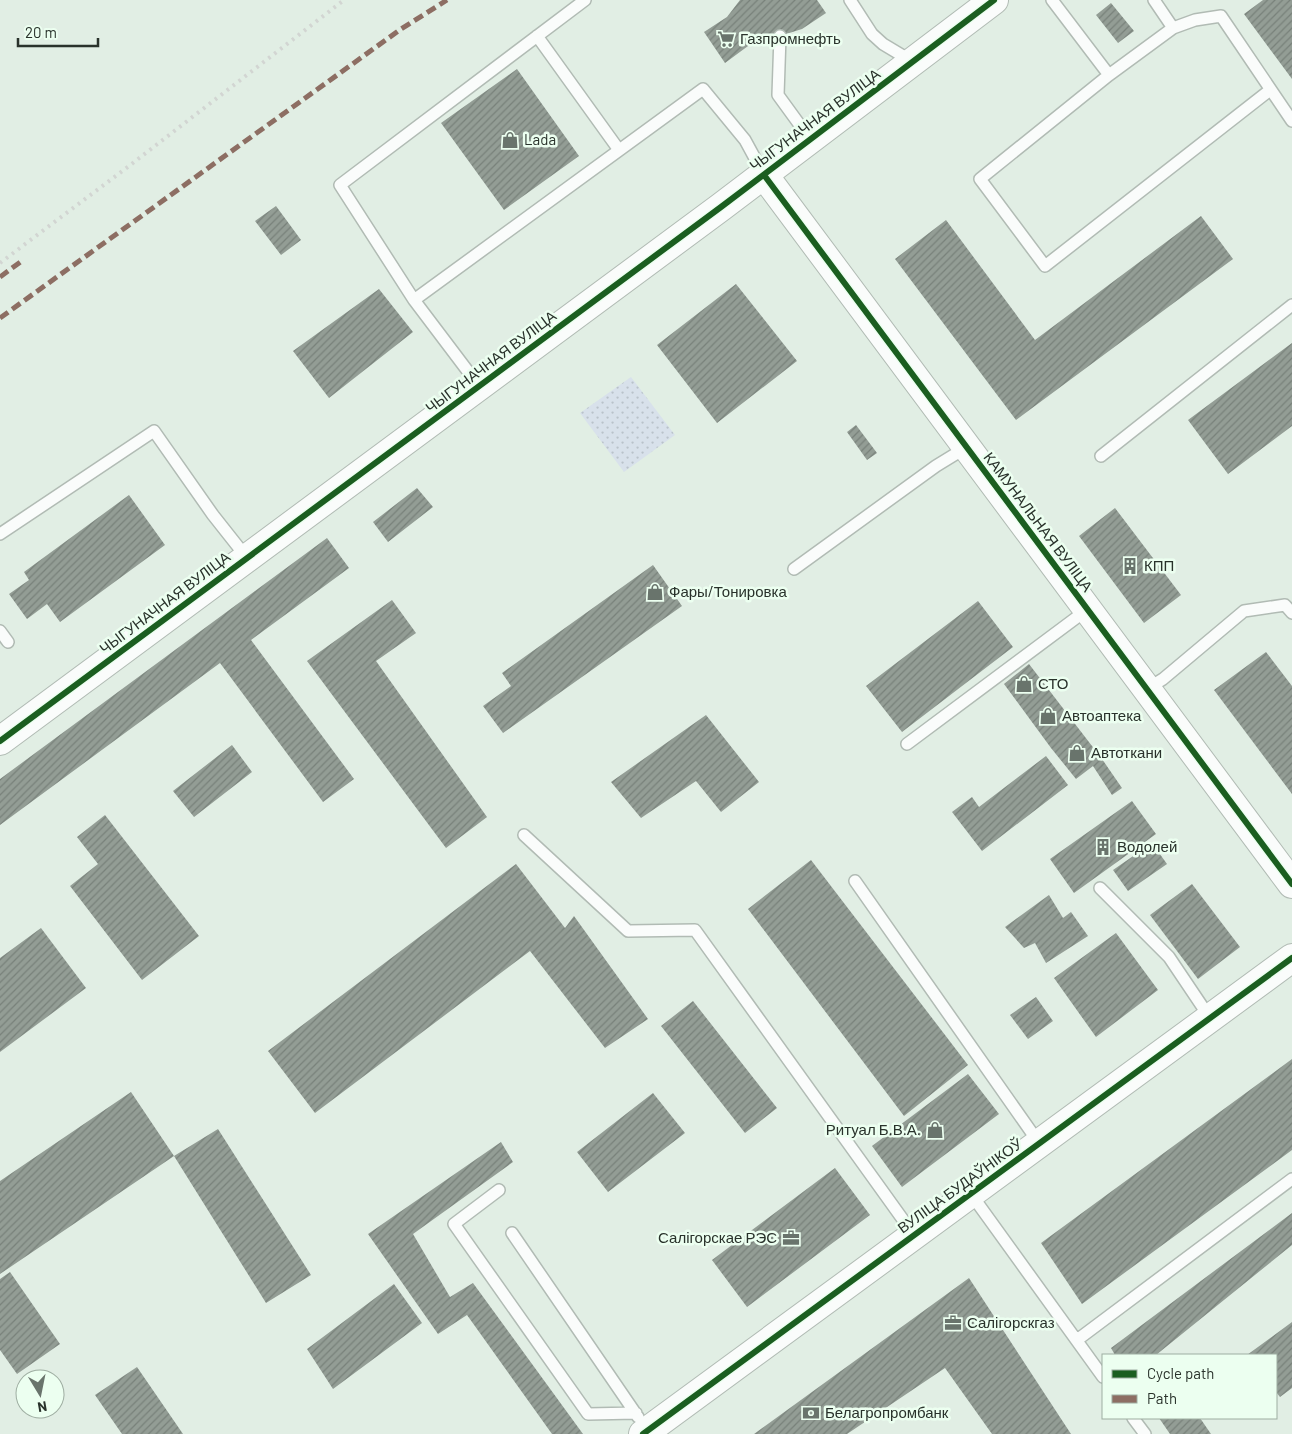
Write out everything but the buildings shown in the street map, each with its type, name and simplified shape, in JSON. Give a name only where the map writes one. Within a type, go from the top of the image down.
[{"type":"street","name":"ЧЫГУНАЧНАЯ ВУЛІЦА","points":[[0,741],[764,175],[994,0]]},
{"type":"street","name":"КАМУНАЛЬНАЯ ВУЛІЦА","points":[[764,175],[1292,884]]},
{"type":"street","name":"ВУЛІЦА БУДАЎНІКОЎ","points":[[642,1426],[971,1194],[1292,958]]},
{"type":"lane","points":[[478,386],[414,300],[340,185],[585,0]]},
{"type":"lane","points":[[850,0],[872,34],[883,44],[913,62]]},
{"type":"lane","points":[[1052,0],[1109,74]]},
{"type":"lane","points":[[1154,0],[1173,28]]},
{"type":"lane","points":[[1270,90],[1045,266],[980,179],[1109,74],[1173,28],[1194,20],[1221,16],[1292,121]]},
{"type":"lane","points":[[537,36],[619,150]]},
{"type":"lane","points":[[780,36],[778,95],[810,139]]},
{"type":"lane","points":[[414,300],[703,89],[745,140],[764,175]]},
{"type":"lane","points":[[1101,456],[1292,305]]},
{"type":"lane","points":[[0,534],[154,430],[213,515],[247,558]]},
{"type":"lane","points":[[794,568],[936,466],[967,447]]},
{"type":"lane","points":[[1147,689],[1163,679],[1244,611],[1285,604],[1292,613]]},
{"type":"lane","points":[[907,744],[1088,610]]},
{"type":"lane","points":[[0,631],[8,642]]},
{"type":"lane","points":[[524,836],[628,932],[696,930],[914,1235]]},
{"type":"lane","points":[[855,881],[1039,1144]]},
{"type":"lane","points":[[1100,888],[1169,957],[1210,1018]]},
{"type":"lane","points":[[1077,1340],[1292,1179]]},
{"type":"lane","points":[[499,1190],[454,1224],[588,1414],[642,1426]]},
{"type":"lane","points":[[971,1194],[1102,1376]]},
{"type":"lane","points":[[512,1233],[642,1426]]},
{"type":"lane","points":[[1134,1419],[1144,1434]]},
{"type":"shaded area","points":[[631,377],[675,435],[624,472],[580,413]]},
{"type":"railway","points":[[0,263],[344,0]]},
{"type":"marked path","points":[[0,318],[401,29],[447,0]]},
{"type":"marked path","points":[[0,277],[23,260]]},
{"type":"cycle path","points":[[0,741],[721,207],[994,0]]},
{"type":"cycle path","points":[[764,175],[1292,884]]},
{"type":"cycle path","points":[[643,1434],[1292,958]]},
{"type":"place","name":"Газпромнефть","points":[[726,39]]},
{"type":"place","name":"Lada","points":[[510,140]]},
{"type":"place","name":"КПП","points":[[1130,566]]},
{"type":"place","name":"Фары/Тонировка","points":[[655,592]]},
{"type":"place","name":"СТО","points":[[1024,684]]},
{"type":"place","name":"Автоаптека","points":[[1048,716]]},
{"type":"place","name":"Автоткани","points":[[1077,753]]},
{"type":"place","name":"Водолей","points":[[1103,847]]},
{"type":"place","name":"Ритуал Б.В.А.","points":[[935,1130]]},
{"type":"place","name":"Салігорскае РЭС","points":[[791,1238]]},
{"type":"place","name":"Салігорскгаз","points":[[953,1323]]},
{"type":"place","name":"Белагропромбанк","points":[[811,1413]]}]
